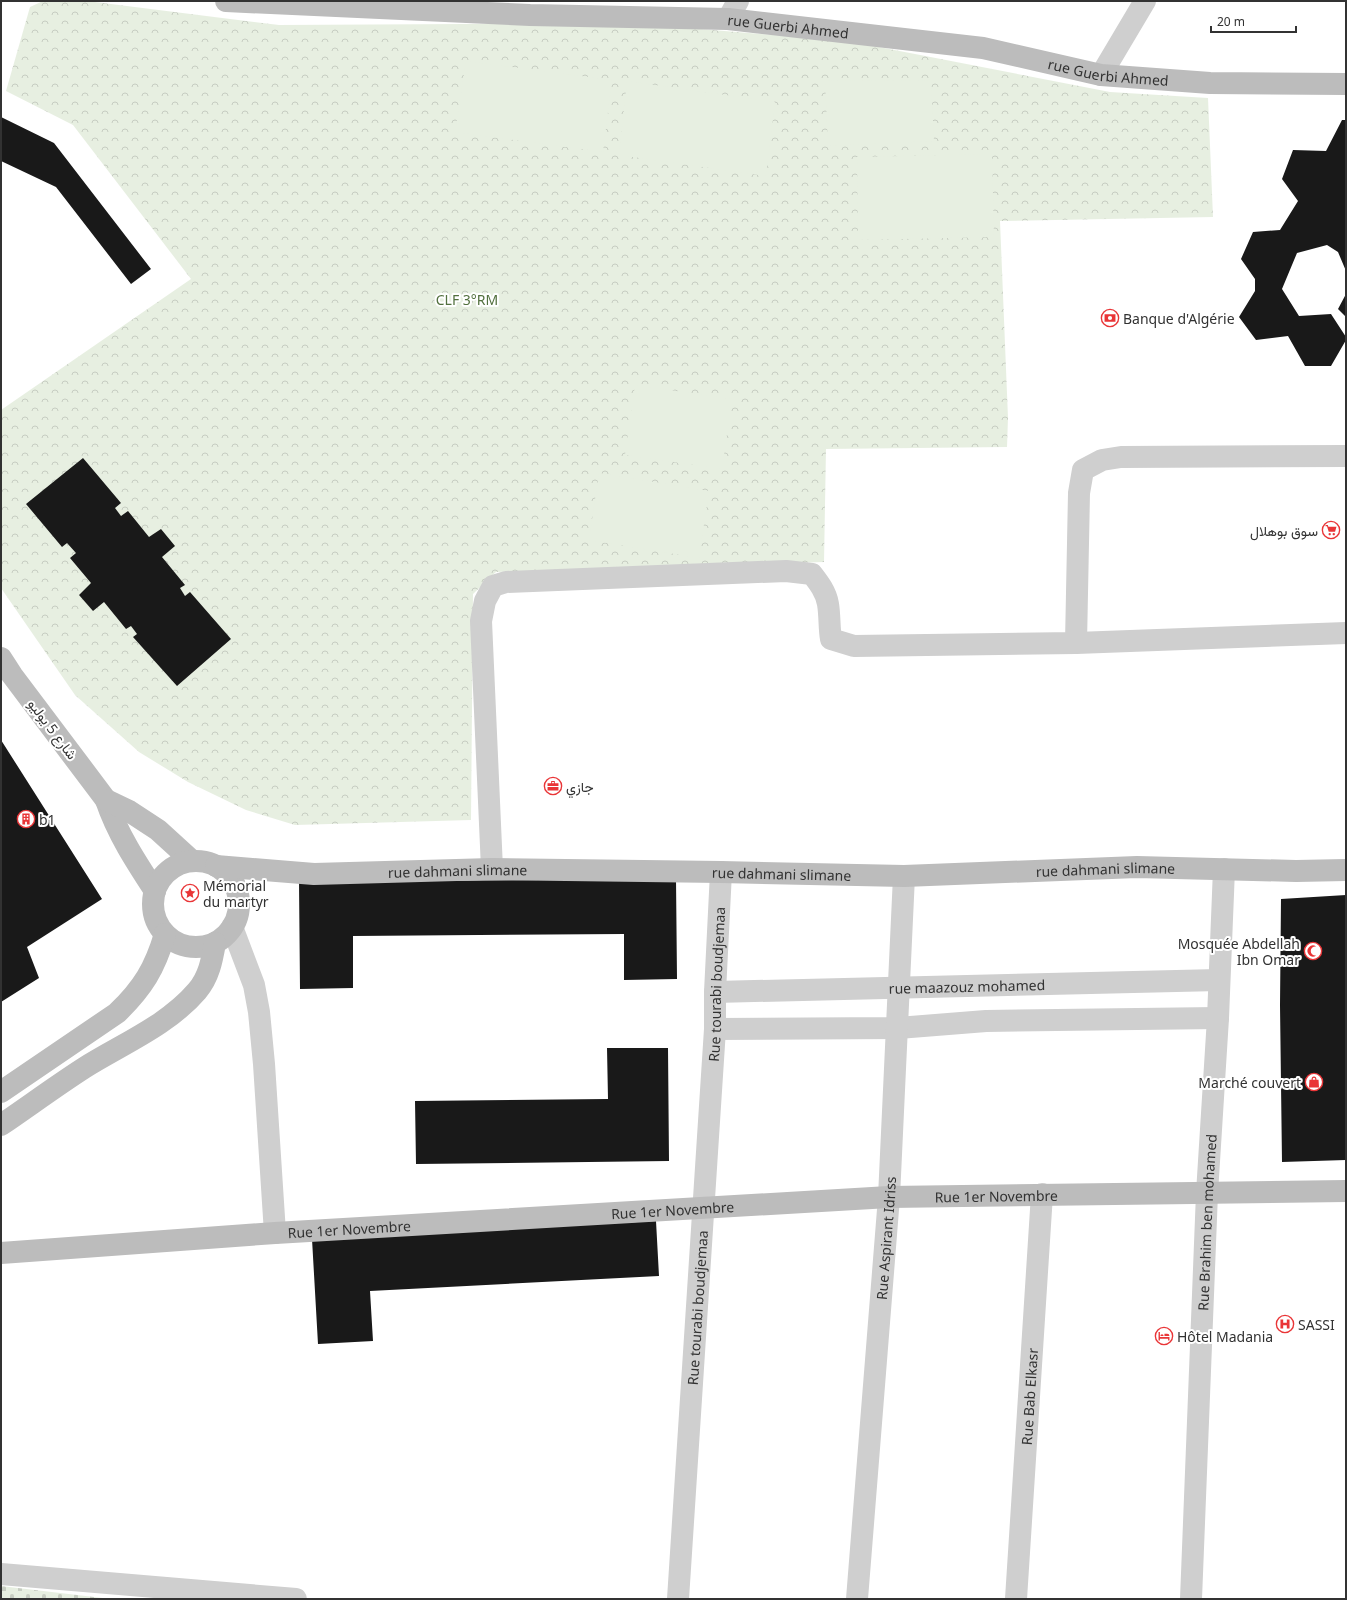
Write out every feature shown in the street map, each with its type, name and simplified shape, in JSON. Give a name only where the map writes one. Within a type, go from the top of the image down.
[{"type":"main road","name":"rue Guerbi Ahmed","points":[[226,1],[530,8],[733,10],[983,48],[1101,75],[1210,83],[1346,84]]},
{"type":"main road","name":"شارع 5 يوليو","points":[[1,658],[12,675],[106,800],[116,824],[155,891]]},
{"type":"main road","name":"شارع 5 يوليو","points":[[106,800],[129,811],[158,830],[192,862]]},
{"type":"main road","points":[[205,862],[216,866],[226,874],[233,883],[237,894],[239,905],[237,916],[232,927],[225,936],[215,943],[204,946],[193,947],[173,941],[165,934],[154,914],[153,902],[155,891],[161,880],[169,870],[180,864],[205,862]]},
{"type":"main road","name":"rue dahmani slimane","points":[[216,866],[314,874],[492,869],[904,876],[1137,867],[1296,871],[1346,870]]},
{"type":"main road","points":[[1,1092],[118,1013],[134,997],[148,978],[158,957],[165,934]]},
{"type":"main road","points":[[1,1125],[85,1068],[150,1029],[178,1010],[198,990],[205,979],[210,967],[215,943]]},
{"type":"main road","name":"Rue 1er Novembre","points":[[1,1253],[275,1233],[889,1197],[1346,1191]]},
{"type":"street","points":[[1101,75],[1145,1]]},
{"type":"street","points":[[1076,643],[1079,493],[1083,470],[1102,460],[1121,457],[1346,456]]},
{"type":"street","points":[[492,869],[481,621],[485,601],[493,586],[506,582],[786,571],[812,574],[823,588],[828,605],[831,639],[854,646],[1076,643],[1346,633]]},
{"type":"street","name":"Rue Brahim ben mohamed","points":[[1191,1599],[1207,1192],[1218,1018],[1224,869]]},
{"type":"street","name":"Rue tourabi boudjemaa","points":[[678,1599],[715,1029],[715,992],[721,872]]},
{"type":"street","name":"Rue Aspirant Idriss","points":[[857,1599],[889,1197],[904,876]]},
{"type":"street","points":[[232,927],[254,985],[260,1012],[275,1233]]},
{"type":"street","name":"rue maazouz mohamed","points":[[715,992],[1219,980]]},
{"type":"street","points":[[715,1029],[898,1028],[986,1021],[1218,1018]]},
{"type":"street","name":"Rue Bab Elkasr","points":[[1016,1599],[1042,1194]]},
{"type":"street","points":[[1,1574],[296,1599]]},
{"type":"green space","name":"CLF 3°RM","points":[[43,1],[87,1],[279,25],[627,23],[848,41],[1110,92],[1208,98],[1213,217],[1000,221],[1008,418],[1007,447],[826,449],[824,562],[496,572],[473,594],[471,820],[295,825],[246,810],[188,782],[139,752],[75,695],[1,588],[1,410],[191,279],[73,125],[6,91],[30,7]]},
{"type":"green space","points":[[466,61],[612,80],[603,152],[455,132]]},
{"type":"green space","points":[[931,80],[934,141],[828,146],[825,81]]},
{"type":"green space","points":[[627,81],[775,102],[766,176],[619,155]]},
{"type":"green space","points":[[992,154],[994,237],[858,240],[857,157]]},
{"type":"green space","points":[[635,385],[732,399],[722,469],[625,455]]},
{"type":"green space","points":[[599,473],[709,491],[699,558],[589,540]]},
{"type":"green space","points":[[1,1586],[111,1599],[1,1599]]},
{"type":"building","points":[[1,117],[54,143],[151,269],[131,284],[56,187],[1,161]]},
{"type":"building","points":[[1342,120],[1346,120],[1346,271],[1338,252],[1327,245],[1297,253],[1282,289],[1299,316],[1331,314],[1346,337],[1346,340],[1331,366],[1305,366],[1288,336],[1256,340],[1239,317],[1255,291],[1255,279],[1241,259],[1253,232],[1280,230],[1298,201],[1282,179],[1293,150],[1326,151]]},
{"type":"building","points":[[1346,294],[1346,317],[1338,309]]},
{"type":"building","points":[[83,458],[121,503],[115,508],[121,516],[128,511],[149,537],[161,529],[175,546],[162,557],[185,585],[180,588],[185,596],[190,592],[231,639],[177,686],[133,637],[137,634],[131,626],[126,629],[104,602],[93,611],[79,595],[91,583],[70,558],[76,553],[67,543],[62,547],[26,504]]},
{"type":"building","name":"b1","points":[[1,740],[102,899],[27,947],[39,978],[1,1002]]},
{"type":"building","points":[[676,879],[677,979],[624,980],[624,934],[353,936],[353,988],[300,989],[299,882]]},
{"type":"building","points":[[1346,895],[1346,1160],[1282,1162],[1280,1005],[1281,899]]},
{"type":"building","points":[[607,1048],[668,1048],[669,1161],[416,1164],[415,1101],[608,1099]]},
{"type":"building","points":[[656,1221],[659,1276],[370,1291],[373,1341],[318,1344],[312,1239]]},
{"type":"place","name":"Banque d'Algérie","points":[[1110,318]]},
{"type":"place","name":"سوق بوهلال","points":[[1331,530]]},
{"type":"place","name":"جازي","points":[[553,786]]},
{"type":"place","name":"b1","points":[[26,819]]},
{"type":"place","name":"Mémorial du martyr","points":[[190,893]]},
{"type":"place","name":"Mosquée Abdellah Ibn Omar","points":[[1313,951]]},
{"type":"place","name":"Marché couvert","points":[[1314,1082]]},
{"type":"place","name":"SASSI","points":[[1285,1324]]},
{"type":"place","name":"Hôtel Madania","points":[[1164,1336]]}]
